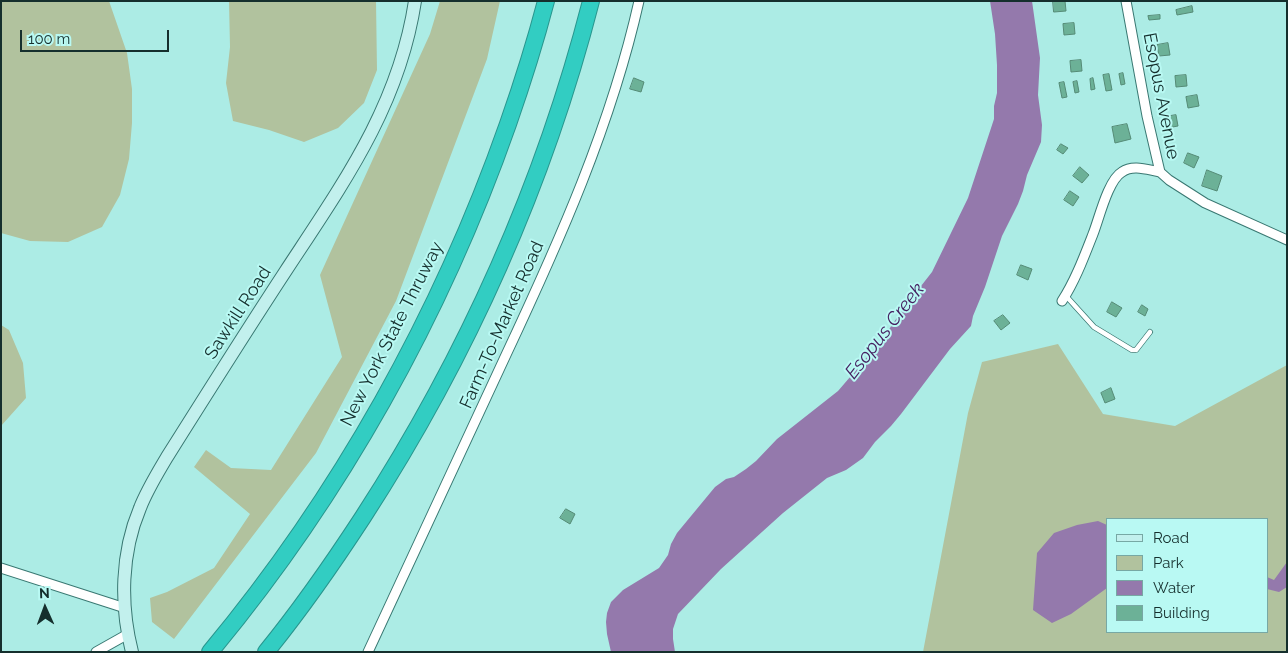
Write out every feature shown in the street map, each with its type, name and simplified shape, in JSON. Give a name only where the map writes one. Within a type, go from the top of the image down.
[{"type":"highway","name":"New York State Thruway","points":[[210,652],[257,592],[315,510],[359,441],[412,346],[448,272],[487,181],[524,77],[546,1]]},
{"type":"highway","points":[[266,652],[320,580],[377,496],[416,432],[468,334],[503,257],[541,161],[566,91],[591,1]]},
{"type":"street","name":"Sawkill Road","points":[[132,652],[125,608],[124,578],[128,548],[135,521],[146,493],[167,457],[336,195],[363,149],[394,82],[409,33],[415,1]]},
{"type":"street","name":"Farm-To-Market Road","points":[[368,652],[549,264],[593,154],[614,94],[639,1]]},
{"type":"street","name":"Esopus Avenue","points":[[1126,1],[1147,116],[1160,172],[1205,203],[1287,240]]},
{"type":"street","points":[[1064,299],[1093,234],[1112,182],[1120,172],[1126,169],[1137,168],[1160,172]]},
{"type":"street","points":[[2,570],[125,608]]},
{"type":"street","points":[[96,652],[128,634]]},
{"type":"lane","points":[[1064,299],[1094,327],[1132,350],[1136,350],[1150,332]]},
{"type":"green space","points":[[1,1],[109,1],[127,53],[132,89],[132,123],[129,159],[120,195],[102,227],[68,242],[30,241],[1,233]]},
{"type":"green space","points":[[229,1],[376,1],[377,70],[364,103],[338,128],[304,142],[269,130],[233,121],[226,83],[230,47]]},
{"type":"green space","points":[[440,1],[500,1],[487,59],[396,301],[316,453],[174,639],[152,622],[150,598],[167,592],[214,568],[250,514],[194,467],[206,450],[231,468],[271,470],[342,357],[320,275],[430,34]]},
{"type":"green space","points":[[1,325],[9,330],[23,363],[26,398],[1,426]]},
{"type":"green space","points":[[1058,344],[1103,414],[1175,426],[1287,365],[1287,652],[923,652],[968,413],[982,362]]},
{"type":"water","points":[[990,1],[1032,1],[1040,58],[1038,95],[1042,125],[1041,142],[1027,175],[1018,204],[1002,236],[971,326],[950,349],[901,414],[863,458],[846,470],[827,478],[783,513],[721,569],[678,614],[673,629],[675,652],[611,652],[606,622],[611,602],[623,590],[659,568],[668,555],[677,533],[715,487],[746,469],[777,439],[838,391],[881,341],[932,272],[968,198],[994,119],[997,93],[997,65]]},
{"type":"water","points":[[1098,521],[1106,525],[1106,589],[1071,614],[1052,623],[1033,610],[1037,553],[1054,533],[1077,525]]},
{"type":"water","points":[[1287,562],[1287,587],[1279,592],[1268,589],[1268,577],[1274,580]]},
{"type":"building","points":[[1053,1],[1065,1],[1066,11],[1054,12]]},
{"type":"building","points":[[1192,6],[1193,12],[1177,15],[1176,10]]},
{"type":"building","points":[[1160,15],[1160,19],[1149,20],[1148,16]]},
{"type":"building","points":[[1074,23],[1075,34],[1064,35],[1063,24]]},
{"type":"building","points":[[1168,43],[1170,55],[1159,56],[1157,45]]},
{"type":"building","points":[[1081,60],[1082,71],[1071,72],[1070,61]]},
{"type":"building","points":[[1123,73],[1125,84],[1121,85],[1119,74]]},
{"type":"building","points":[[1109,74],[1112,90],[1106,91],[1103,75]]},
{"type":"building","points":[[1186,75],[1187,86],[1176,87],[1175,76]]},
{"type":"building","points":[[634,78],[644,82],[641,92],[630,89]]},
{"type":"building","points":[[1093,78],[1095,89],[1091,90],[1090,79]]},
{"type":"building","points":[[1077,81],[1079,92],[1075,93],[1073,82]]},
{"type":"building","points":[[1064,82],[1067,97],[1062,98],[1059,83]]},
{"type":"building","points":[[1197,95],[1199,106],[1188,108],[1186,97]]},
{"type":"building","points":[[1176,115],[1178,126],[1167,128],[1165,117]]},
{"type":"building","points":[[1127,124],[1131,139],[1115,143],[1112,127]]},
{"type":"building","points":[[1061,144],[1068,148],[1063,154],[1057,150]]},
{"type":"building","points":[[1188,153],[1199,157],[1194,168],[1184,163]]},
{"type":"building","points":[[1080,167],[1089,175],[1082,183],[1073,176]]},
{"type":"building","points":[[1207,170],[1222,176],[1217,191],[1202,186]]},
{"type":"building","points":[[1070,191],[1079,197],[1073,206],[1064,200]]},
{"type":"building","points":[[1021,265],[1032,269],[1028,280],[1017,275]]},
{"type":"building","points":[[1112,302],[1122,308],[1116,317],[1107,312]]},
{"type":"building","points":[[1142,305],[1148,309],[1145,316],[1138,312]]},
{"type":"building","points":[[1003,315],[1010,323],[1001,330],[994,321]]},
{"type":"building","points":[[1111,388],[1115,399],[1105,403],[1101,393]]},
{"type":"building","points":[[566,509],[575,514],[570,524],[560,518]]},
{"type":"water label","name":"Esopus Creek","points":[[885,331]]}]
